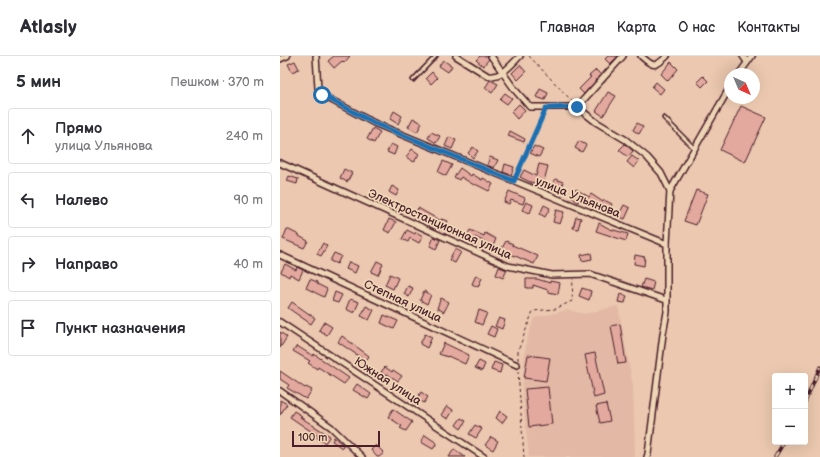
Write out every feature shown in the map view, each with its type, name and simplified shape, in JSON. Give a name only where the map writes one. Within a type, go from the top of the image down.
[{"type":"street","points":[[280,59],[287,56]]},
{"type":"street","name":"улица Ульянова","points":[[316,56],[318,88],[322,95],[374,123],[667,244]]},
{"type":"street","points":[[456,56],[488,76],[494,77],[503,72],[520,56]]},
{"type":"street","points":[[491,56],[515,90],[530,107],[577,107],[596,122],[626,140],[647,157],[661,173],[670,191]]},
{"type":"street","points":[[577,107],[623,56]]},
{"type":"street","points":[[641,56],[650,64],[654,65],[659,64],[667,56]]},
{"type":"street","points":[[743,56],[747,62]]},
{"type":"street","points":[[743,68],[752,56]]},
{"type":"street","points":[[647,457],[667,312],[667,244],[670,191],[724,98]]},
{"type":"street","name":"Электростанционная улица","points":[[280,163],[508,266],[552,275],[590,274],[666,300]]},
{"type":"street","name":"Степная улица","points":[[280,255],[517,365]]},
{"type":"street","name":"Южная улица","points":[[280,322],[484,457]]},
{"type":"street","points":[[280,391],[331,427],[362,457]]},
{"type":"lane","points":[[413,80],[436,56]]},
{"type":"lane","points":[[664,118],[695,149]]},
{"type":"path","points":[[529,56],[577,107]]},
{"type":"path","points":[[514,181],[546,108]]},
{"type":"path","points":[[524,457],[517,365],[518,351],[533,311],[555,309],[572,301],[573,275]]},
{"type":"shaded area","points":[[618,306],[633,386],[635,457],[529,457],[522,388],[526,343],[534,318],[568,310],[584,314]]},
{"type":"building","points":[[334,56],[350,56],[344,63],[342,61],[334,68],[328,61]]},
{"type":"building","points":[[480,56],[486,56],[489,59],[483,66],[476,60]]},
{"type":"building","points":[[608,56],[618,56],[610,64],[605,59]]},
{"type":"building","points":[[443,60],[452,66],[448,72],[439,66]]},
{"type":"building","points":[[295,61],[299,69],[292,72],[288,64]]},
{"type":"building","points":[[671,62],[678,69],[668,81],[661,74]]},
{"type":"building","points":[[520,65],[526,72],[518,80],[512,73]]},
{"type":"building","points":[[596,70],[601,75],[584,94],[579,89],[591,77],[589,76]]},
{"type":"building","points":[[432,72],[437,78],[431,84],[426,78]]},
{"type":"building","points":[[703,76],[708,81],[702,87],[697,82]]},
{"type":"building","points":[[490,80],[498,84],[492,93],[485,88]]},
{"type":"building","points":[[656,82],[664,89],[660,94],[652,87]]},
{"type":"building","points":[[540,89],[548,93],[545,100],[536,97]]},
{"type":"building","points":[[608,92],[616,96],[603,116],[596,111]]},
{"type":"building","points":[[505,93],[512,98],[507,104],[500,99]]},
{"type":"building","points":[[519,104],[525,110],[517,119],[511,112]]},
{"type":"building","points":[[741,106],[766,117],[745,162],[720,150]]},
{"type":"building","points":[[394,111],[402,116],[398,124],[390,119]]},
{"type":"building","points":[[413,118],[422,123],[417,132],[408,127]]},
{"type":"building","points":[[637,123],[643,127],[639,134],[633,130]]},
{"type":"building","points":[[373,128],[380,132],[374,143],[367,139]]},
{"type":"building","points":[[510,131],[525,139],[524,142],[508,136]]},
{"type":"building","points":[[431,132],[440,136],[436,143],[428,138]]},
{"type":"building","points":[[449,137],[456,140],[452,149],[445,146]]},
{"type":"building","points":[[579,141],[586,145],[582,152],[575,148]]},
{"type":"building","points":[[391,144],[397,147],[394,155],[387,152]]},
{"type":"building","points":[[625,144],[633,151],[628,157],[619,150]]},
{"type":"building","points":[[534,146],[543,150],[539,157],[530,153]]},
{"type":"building","points":[[473,147],[478,151],[473,158],[468,153]]},
{"type":"building","points":[[412,149],[419,154],[414,162],[406,157]]},
{"type":"building","points":[[632,156],[639,161],[634,168],[627,162]]},
{"type":"building","points":[[490,157],[498,160],[494,168],[487,165]]},
{"type":"building","points":[[443,161],[452,165],[446,176],[438,172]]},
{"type":"building","points":[[505,164],[514,167],[511,175],[503,172]]},
{"type":"building","points":[[539,164],[548,166],[543,185],[530,182],[520,177],[524,170],[536,176]]},
{"type":"building","points":[[460,168],[471,176],[472,174],[482,180],[483,178],[493,184],[489,191],[475,184],[474,185],[461,177],[459,180],[454,177]]},
{"type":"building","points":[[344,169],[352,173],[347,182],[340,178]]},
{"type":"building","points":[[289,176],[298,179],[297,184],[287,181]]},
{"type":"building","points":[[555,179],[563,182],[560,190],[552,187]]},
{"type":"building","points":[[392,186],[399,190],[396,196],[389,192]]},
{"type":"building","points":[[576,189],[589,197],[591,194],[603,202],[604,200],[612,204],[607,213],[580,198],[578,202],[571,197]]},
{"type":"building","points":[[696,190],[708,194],[696,225],[684,221]]},
{"type":"building","points":[[509,191],[525,198],[523,204],[511,200],[509,204],[504,202]]},
{"type":"building","points":[[526,202],[533,205],[530,213],[522,210]]},
{"type":"building","points":[[544,205],[550,208],[545,217],[540,214]]},
{"type":"building","points":[[624,205],[630,208],[625,219],[618,216]]},
{"type":"building","points":[[418,208],[441,221],[441,219],[448,221],[445,228],[434,223],[432,226],[414,216]]},
{"type":"building","points":[[556,210],[564,212],[560,224],[553,222]]},
{"type":"building","points":[[576,217],[581,218],[578,229],[573,228]]},
{"type":"building","points":[[389,219],[396,222],[390,233],[384,230]]},
{"type":"building","points":[[599,223],[610,229],[628,234],[626,241],[596,231]]},
{"type":"building","points":[[287,229],[308,241],[304,248],[283,239]]},
{"type":"building","points":[[407,230],[415,234],[416,232],[423,236],[419,243],[410,238],[408,242],[402,239]]},
{"type":"building","points":[[470,230],[484,236],[485,233],[496,239],[493,246],[475,237],[473,241],[466,238]]},
{"type":"building","points":[[434,237],[440,240],[436,249],[430,246]]},
{"type":"building","points":[[506,241],[538,256],[534,264],[501,250]]},
{"type":"building","points":[[323,243],[327,246],[321,256],[317,254]]},
{"type":"building","points":[[455,249],[461,252],[455,263],[449,260]]},
{"type":"building","points":[[334,253],[341,256],[337,264],[330,261]]},
{"type":"building","points":[[591,253],[592,259],[582,261],[581,255]]},
{"type":"building","points":[[635,255],[645,257],[644,266],[634,264]]},
{"type":"building","points":[[377,261],[383,264],[378,275],[371,272]]},
{"type":"building","points":[[349,262],[358,266],[355,273],[346,269]]},
{"type":"building","points":[[285,264],[296,270],[297,267],[303,270],[299,279],[290,274],[289,277],[281,272]]},
{"type":"building","points":[[499,267],[507,270],[503,278],[496,275]]},
{"type":"building","points":[[390,274],[398,278],[393,289],[385,285]]},
{"type":"building","points":[[476,275],[482,278],[478,287],[472,284]]},
{"type":"building","points":[[310,279],[327,289],[324,297],[306,288]]},
{"type":"building","points":[[526,279],[537,279],[550,283],[550,281],[560,283],[558,294],[548,292],[548,290],[533,285],[533,288],[526,288]]},
{"type":"building","points":[[644,279],[654,282],[652,290],[641,287]]},
{"type":"building","points":[[408,286],[413,288],[409,297],[404,294]]},
{"type":"building","points":[[582,288],[591,291],[589,300],[579,296]]},
{"type":"building","points":[[424,291],[431,295],[427,304],[420,300]]},
{"type":"building","points":[[335,292],[342,295],[338,303],[332,301]]},
{"type":"building","points":[[620,294],[627,296],[625,303],[618,302]]},
{"type":"building","points":[[441,298],[449,302],[444,312],[437,308]]},
{"type":"building","points":[[350,299],[359,302],[354,313],[346,309]]},
{"type":"building","points":[[292,302],[315,318],[311,324],[288,308]]},
{"type":"building","points":[[366,306],[374,310],[369,320],[361,316]]},
{"type":"building","points":[[479,310],[487,313],[482,325],[475,322]]},
{"type":"building","points":[[384,315],[398,321],[394,329],[381,323]]},
{"type":"building","points":[[499,318],[505,320],[502,329],[495,326]]},
{"type":"building","points":[[324,322],[332,327],[327,335],[319,330]]},
{"type":"building","points":[[620,324],[626,363],[618,364],[611,326]]},
{"type":"building","points":[[491,326],[497,329],[494,337],[487,334]]},
{"type":"building","points":[[280,332],[287,337],[280,348]]},
{"type":"building","points":[[425,334],[432,337],[427,348],[420,344]]},
{"type":"building","points":[[342,336],[369,356],[366,361],[338,342]]},
{"type":"building","points":[[444,343],[469,355],[465,364],[448,356],[439,354]]},
{"type":"building","points":[[297,346],[313,356],[314,354],[349,378],[344,384],[318,367],[317,369],[308,363],[310,361],[293,351]]},
{"type":"building","points":[[595,353],[604,395],[594,398],[585,355]]},
{"type":"building","points":[[528,355],[550,358],[546,381],[524,378]]},
{"type":"building","points":[[479,361],[485,364],[482,371],[475,368]]},
{"type":"building","points":[[494,362],[502,365],[500,373],[491,370]]},
{"type":"building","points":[[385,367],[402,376],[398,381],[387,374],[386,376],[381,372]]},
{"type":"building","points":[[280,371],[305,388],[306,387],[312,390],[306,399],[287,388],[289,385],[280,379]]},
{"type":"building","points":[[357,384],[371,394],[368,399],[353,390]]},
{"type":"building","points":[[548,387],[552,424],[529,427],[525,389]]},
{"type":"building","points":[[421,392],[428,397],[424,403],[417,399]]},
{"type":"building","points":[[280,400],[287,404],[280,415]]},
{"type":"building","points":[[606,404],[610,421],[600,423],[596,406]]},
{"type":"building","points":[[447,406],[453,410],[448,419],[441,415]]},
{"type":"building","points":[[393,409],[412,422],[406,431],[400,428],[402,426],[388,417]]},
{"type":"building","points":[[294,411],[302,416],[300,417],[330,436],[325,443],[317,438],[318,436],[290,417]]},
{"type":"building","points":[[500,411],[507,416],[502,423],[496,418]]},
{"type":"building","points":[[461,418],[466,421],[461,429],[456,425]]},
{"type":"building","points":[[475,425],[482,429],[476,438],[469,434]]},
{"type":"building","points":[[425,435],[437,443],[433,449],[421,442]]},
{"type":"building","points":[[334,437],[343,445],[342,448],[332,441]]},
{"type":"building","points":[[491,437],[498,441],[493,450],[485,445]]},
{"type":"building","points":[[376,445],[384,453],[379,457],[377,457],[371,450]]},
{"type":"building","points":[[454,449],[465,457],[449,457]]},
{"type":"railway","points":[[808,395],[820,367]]},
{"type":"railway","points":[[775,457],[782,445]]},
{"type":"route","points":[[322,95],[374,123],[514,181],[546,108],[577,107]]}]
